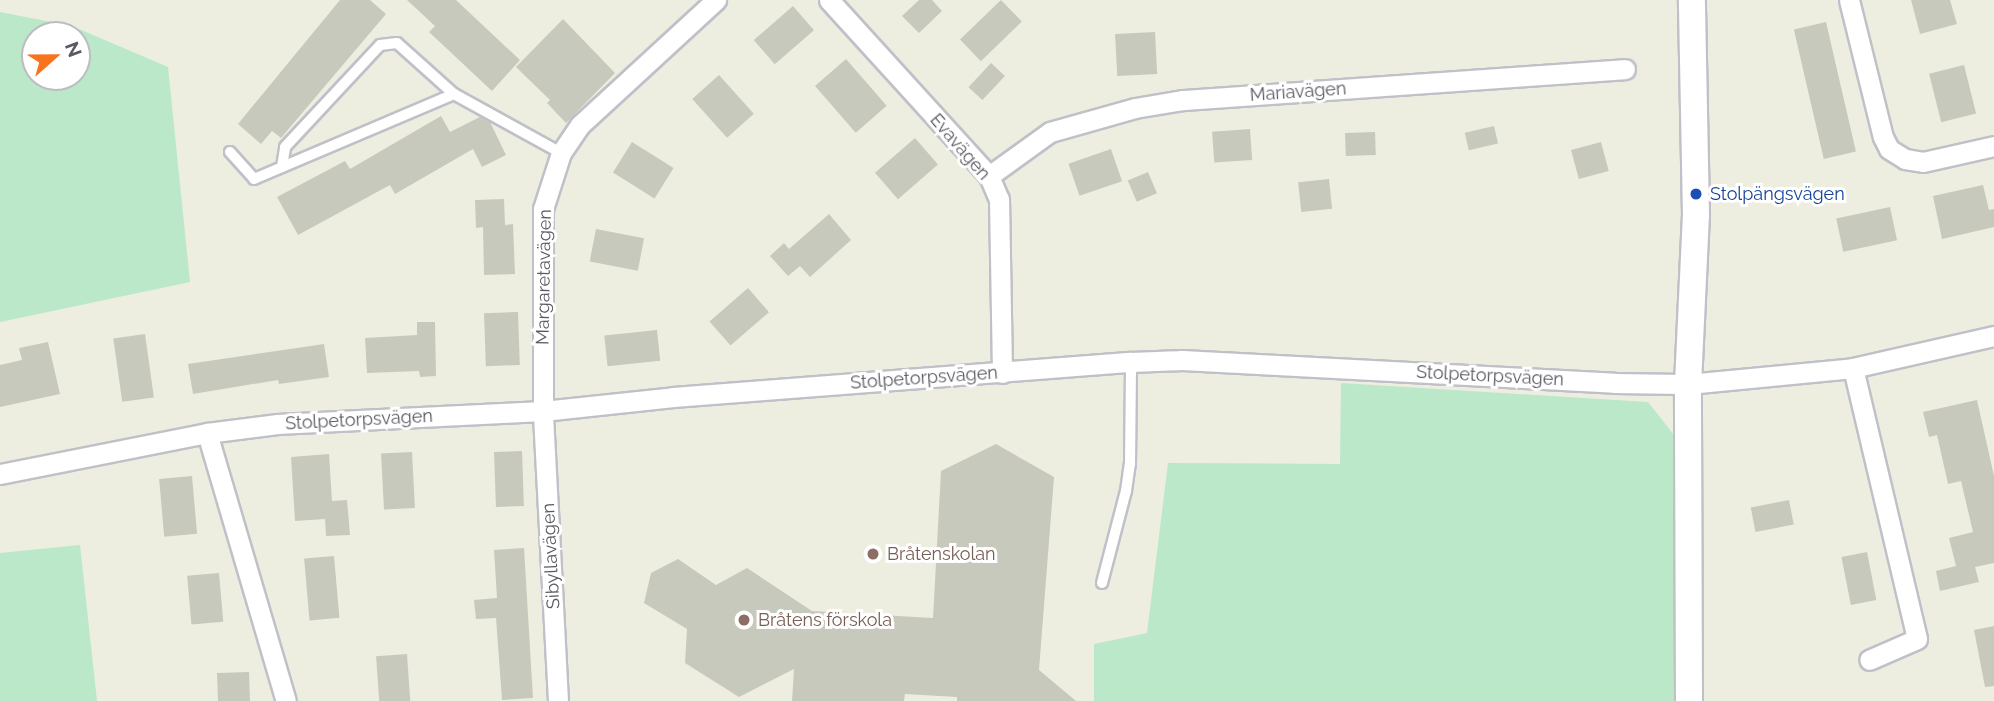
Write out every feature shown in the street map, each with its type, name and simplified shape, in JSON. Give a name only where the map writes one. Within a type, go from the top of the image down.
[{"type":"main road","points":[[1689,701],[1688,384],[1696,215],[1692,0]]},
{"type":"street","name":"Margaretavägen","points":[[543,411],[542,209],[561,153],[580,125],[614,91],[716,0]]},
{"type":"street","name":"Evavägen","points":[[829,0],[989,176],[999,199],[1002,373]]},
{"type":"street","points":[[1849,0],[1883,137],[1889,149],[1905,159],[1923,162],[1994,146]]},
{"type":"street","name":"Mariavägen","points":[[989,176],[1050,132],[1135,108],[1183,100],[1625,69]]},
{"type":"street","name":"Stolpetorpsvägen","points":[[0,474],[207,433],[343,419],[543,411],[673,397],[1131,362],[1182,360],[1614,383],[1688,384],[1853,368],[1994,338]]},
{"type":"street","points":[[1853,368],[1917,639],[1869,660]]},
{"type":"street","name":"Sibyllavägen","points":[[543,411],[558,701]]},
{"type":"street","points":[[207,433],[286,701]]},
{"type":"lane","points":[[282,167],[285,146],[380,45],[397,43],[454,94],[561,153]]},
{"type":"lane","points":[[230,152],[254,179],[454,94]]},
{"type":"lane","points":[[1102,583],[1126,491],[1130,464],[1131,362]]},
{"type":"green space","points":[[0,12],[46,21],[21,21],[21,91],[91,91],[91,34],[168,67],[190,282],[0,322]]},
{"type":"green space","points":[[1341,383],[1648,402],[1674,435],[1677,534],[1676,701],[1094,701],[1094,644],[1147,633],[1168,463],[1340,464]]},
{"type":"green space","points":[[80,545],[97,701],[0,701],[0,553]]},
{"type":"building","points":[[340,0],[370,0],[386,14],[281,138],[272,131],[261,144],[238,124]]},
{"type":"building","points":[[407,0],[456,0],[520,60],[492,91],[429,32],[435,26]]},
{"type":"building","points":[[919,0],[932,0],[942,11],[919,33],[902,16]]},
{"type":"building","points":[[1001,0],[1022,22],[981,61],[960,40]]},
{"type":"building","points":[[1911,0],[1950,0],[1957,24],[1920,34]]},
{"type":"building","points":[[793,6],[814,30],[775,64],[754,40]]},
{"type":"building","points":[[563,19],[615,73],[566,123],[547,103],[550,100],[516,67]]},
{"type":"building","points":[[1826,22],[1856,152],[1824,159],[1794,29]]},
{"type":"building","points":[[1155,32],[1157,74],[1117,76],[1115,34]]},
{"type":"building","points":[[846,59],[887,106],[856,133],[815,86]]},
{"type":"building","points":[[991,63],[1005,76],[982,100],[968,87]]},
{"type":"building","points":[[1964,65],[1976,114],[1941,122],[1929,74]]},
{"type":"building","points":[[719,75],[754,114],[727,138],[692,99]]},
{"type":"building","points":[[441,116],[450,132],[480,117],[490,122],[506,155],[482,167],[473,149],[395,194],[390,185],[298,235],[277,197],[345,161],[350,169]]},
{"type":"building","points":[[1494,126],[1498,144],[1469,150],[1465,133]]},
{"type":"building","points":[[1250,129],[1252,160],[1214,163],[1212,132]]},
{"type":"building","points":[[1375,132],[1376,155],[1346,156],[1345,133]]},
{"type":"building","points":[[915,138],[938,164],[898,199],[875,173]]},
{"type":"building","points":[[632,142],[674,168],[654,198],[613,173]]},
{"type":"building","points":[[1601,142],[1609,171],[1579,179],[1571,150]]},
{"type":"building","points":[[1111,149],[1122,181],[1080,196],[1068,164]]},
{"type":"building","points":[[1148,172],[1157,193],[1137,202],[1128,181]]},
{"type":"building","points":[[1329,179],[1332,209],[1301,212],[1298,182]]},
{"type":"building","points":[[1983,185],[1989,210],[1994,209],[1994,227],[1942,239],[1933,196]]},
{"type":"building","points":[[504,199],[505,225],[513,224],[515,274],[484,275],[483,227],[476,228],[475,200]]},
{"type":"building","points":[[1890,207],[1897,240],[1843,252],[1836,218]]},
{"type":"building","points":[[829,214],[851,240],[810,277],[800,266],[788,276],[770,256],[784,243],[789,249]]},
{"type":"building","points":[[596,229],[644,238],[638,271],[590,261]]},
{"type":"building","points":[[748,288],[769,312],[731,346],[710,321]]},
{"type":"building","points":[[518,312],[520,365],[486,366],[484,313]]},
{"type":"building","points":[[417,322],[435,322],[436,376],[420,377],[419,371],[367,373],[365,338],[417,335]]},
{"type":"building","points":[[657,330],[660,361],[608,366],[604,336]]},
{"type":"building","points":[[145,334],[154,397],[122,402],[113,338]]},
{"type":"building","points":[[48,342],[60,394],[0,407],[0,365],[22,360],[19,348]]},
{"type":"building","points":[[324,344],[329,377],[279,384],[278,380],[193,394],[188,364]]},
{"type":"building","points":[[1977,400],[1994,476],[1994,563],[1975,567],[1979,582],[1940,591],[1936,571],[1956,566],[1949,538],[1973,532],[1961,481],[1948,484],[1937,435],[1929,437],[1923,412]]},
{"type":"building","points":[[996,444],[1054,477],[1039,670],[1076,701],[957,701],[957,697],[905,694],[904,701],[792,701],[794,669],[739,697],[685,663],[687,629],[644,603],[651,573],[678,559],[716,585],[747,568],[812,611],[933,618],[941,471]]},
{"type":"building","points":[[522,451],[524,506],[496,507],[494,452]]},
{"type":"building","points":[[412,452],[415,508],[384,510],[381,454]]},
{"type":"building","points":[[329,454],[332,501],[347,500],[350,535],[326,536],[325,519],[295,521],[291,457]]},
{"type":"building","points":[[192,476],[197,534],[164,537],[159,479]]},
{"type":"building","points":[[1789,500],[1794,525],[1755,532],[1751,507]]},
{"type":"building","points":[[524,548],[533,698],[502,700],[496,618],[476,619],[474,600],[497,598],[494,550]]},
{"type":"building","points":[[1867,552],[1876,600],[1851,605],[1841,557]]},
{"type":"building","points":[[334,556],[339,618],[310,620],[304,559]]},
{"type":"building","points":[[219,573],[223,622],[191,625],[187,576]]},
{"type":"building","points":[[1994,626],[1994,686],[1985,687],[1974,630]]},
{"type":"building","points":[[407,654],[410,701],[379,701],[376,656]]},
{"type":"building","points":[[249,672],[250,701],[218,701],[217,673]]},
{"type":"place","name":"Stolpängsvägen","points":[[1696,194]]},
{"type":"place","name":"Bråtenskolan","points":[[873,554]]},
{"type":"place","name":"Bråtens förskola","points":[[744,620]]}]
